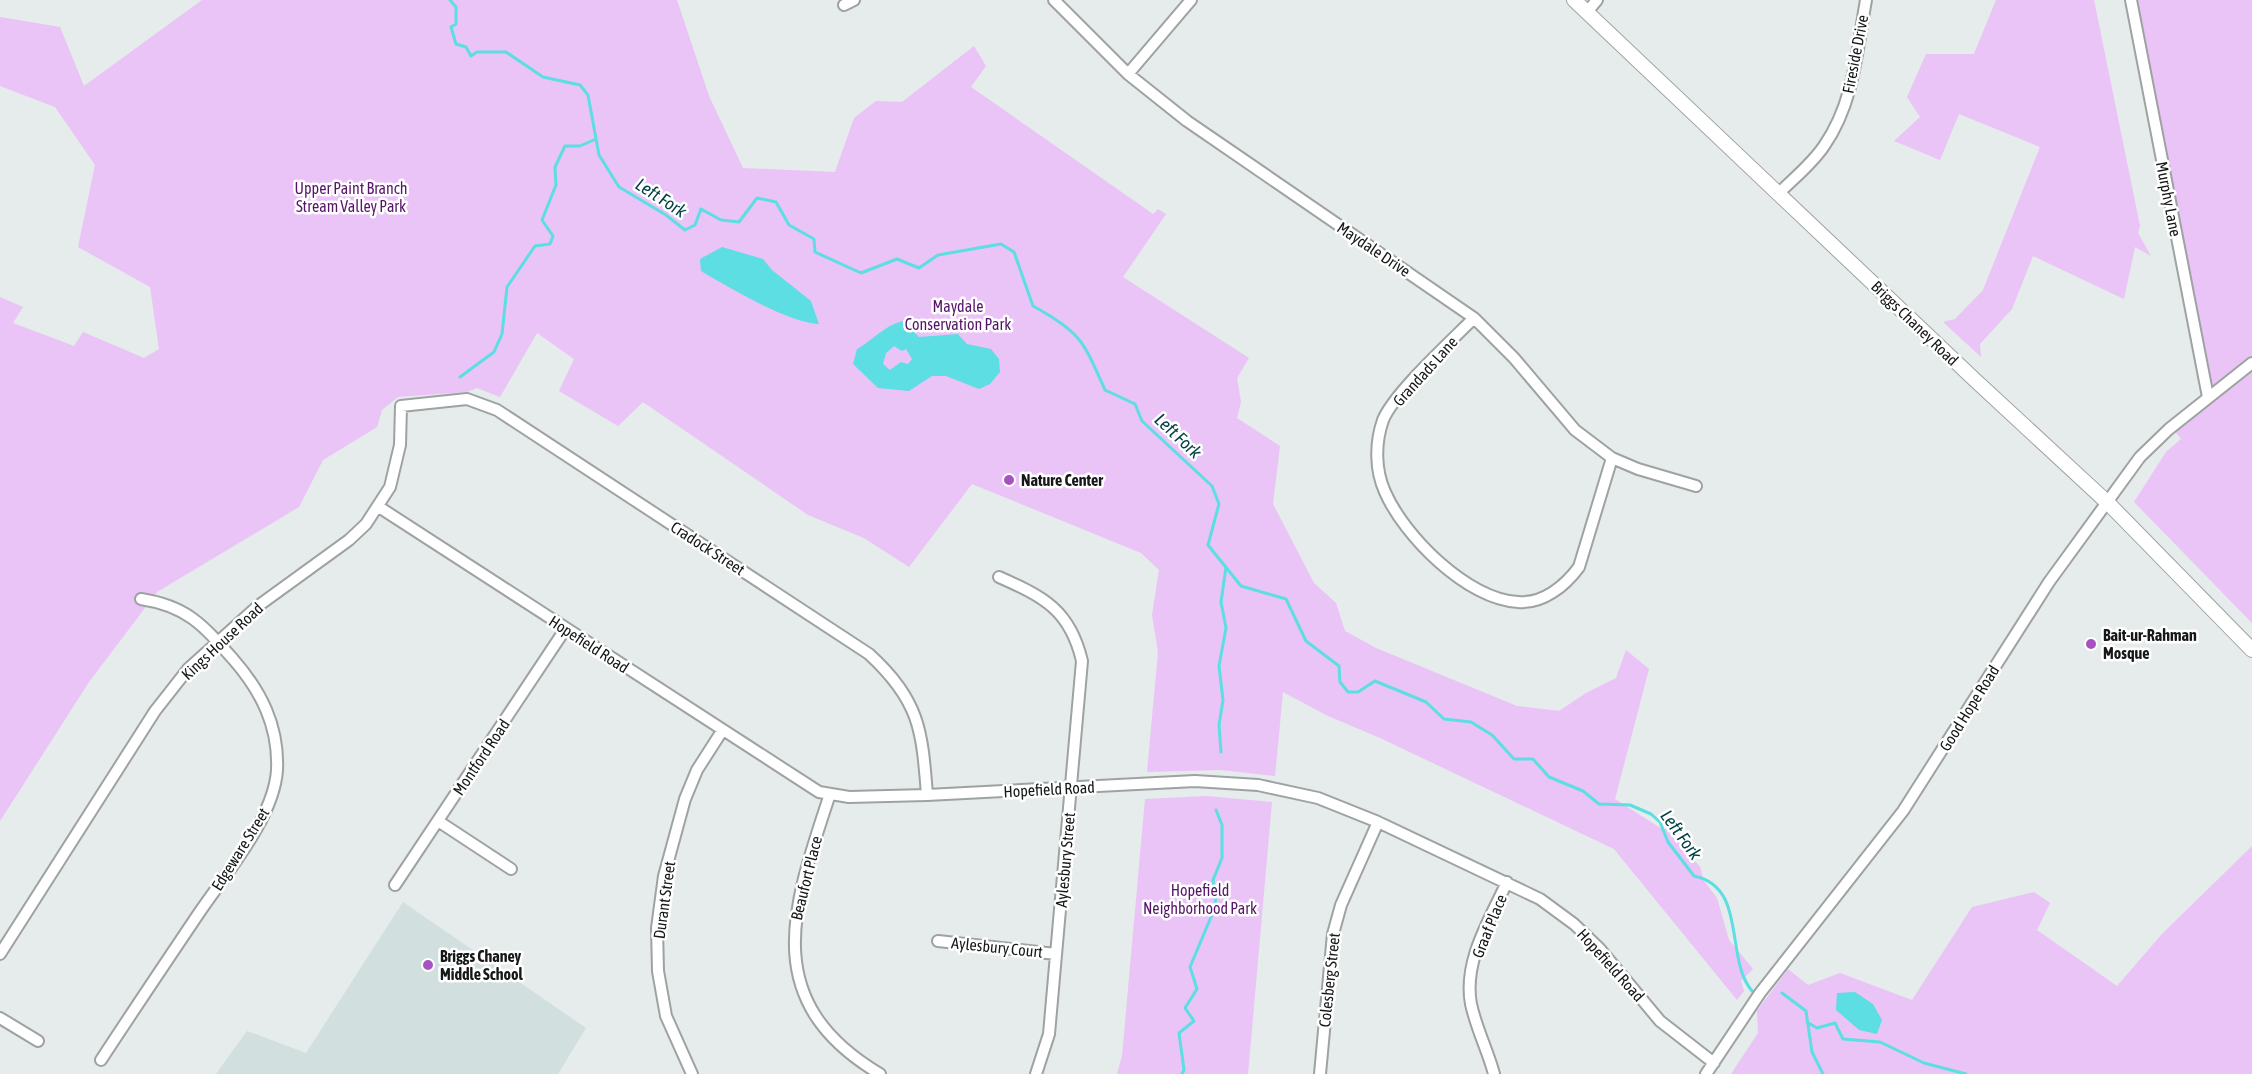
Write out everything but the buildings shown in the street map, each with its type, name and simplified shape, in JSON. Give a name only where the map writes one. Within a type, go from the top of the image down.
[{"type":"main road","name":"Briggs Chaney Road","points":[[1574,0],[1976,381],[2108,502],[2252,650]]},
{"type":"street","name":"Maydale Drive","points":[[1054,0],[1128,74],[1187,121],[1474,318],[1514,358],[1575,430],[1612,458],[1638,469],[1696,486]]},
{"type":"street","points":[[1128,74],[1191,0]]},
{"type":"street","points":[[1587,12],[1597,0]]},
{"type":"street","name":"Fireside Drive","points":[[1779,193],[1824,146],[1844,110],[1854,71],[1866,0]]},
{"type":"street","name":"Murphy Lane","points":[[2131,0],[2208,397]]},
{"type":"street","name":"Grandads Lane","points":[[1474,318],[1395,401],[1384,419],[1378,438],[1377,459],[1385,492],[1406,526],[1429,553],[1463,580],[1500,599],[1520,603],[1549,595],[1570,579],[1579,567],[1612,458]]},
{"type":"street","name":"Good Hope Road","points":[[1706,1074],[1760,993],[1903,811],[2049,582],[2140,458],[2208,397],[2252,363]]},
{"type":"street","name":"Cradock Street","points":[[400,406],[467,399],[497,410],[869,654],[897,681],[915,714],[922,737],[927,795]]},
{"type":"street","name":"Kings House Road","points":[[0,954],[155,711],[188,669],[258,606],[349,540],[366,524],[379,507],[390,487],[400,445],[400,406]]},
{"type":"street","name":"Hopefield Road","points":[[379,507],[819,792],[849,797],[927,795],[1195,781],[1258,785],[1318,798],[1378,822],[1540,899],[1574,924],[1599,948],[1660,1022],[1714,1063]]},
{"type":"street","name":"Aylesbury Street","points":[[999,577],[1051,603],[1066,621],[1079,647],[1082,682],[1049,1034],[1036,1074]]},
{"type":"street","name":"Edgeware Street","points":[[101,1060],[261,820],[269,802],[277,772],[276,740],[265,705],[250,678],[218,642],[184,611],[167,603],[141,599]]},
{"type":"street","name":"Montford Road","points":[[395,885],[566,628]]},
{"type":"street","name":"Durant Street","points":[[692,1074],[666,1016],[658,971],[657,928],[664,876],[685,799],[697,770],[722,731]]},
{"type":"street","name":"Beaufort Place","points":[[830,794],[794,919],[794,951],[798,980],[805,997],[832,1038],[859,1062],[880,1074]]},
{"type":"street","points":[[438,821],[511,869]]},
{"type":"street","name":"Colesberg Street","points":[[1320,1074],[1333,934],[1341,905],[1378,822]]},
{"type":"street","name":"Graaf Place","points":[[1494,1074],[1473,1010],[1470,979],[1476,949],[1507,882]]},
{"type":"street","name":"Aylesbury Court","points":[[938,941],[1056,954]]},
{"type":"street","points":[[0,1018],[38,1041]]},
{"type":"shaded area","name":"Briggs Chaney Middle School","points":[[403,902],[586,1028],[558,1074],[216,1074],[247,1031],[306,1053]]},
{"type":"green space","points":[[202,0],[677,0],[709,96],[743,168],[835,172],[854,118],[876,101],[902,102],[974,46],[986,66],[971,87],[1153,214],[1158,209],[1166,214],[1123,277],[1249,358],[1237,378],[1241,402],[1237,418],[1280,446],[1273,504],[1314,583],[1336,603],[1345,631],[1376,648],[1517,706],[1559,711],[1586,693],[1616,678],[1626,650],[1649,669],[1615,799],[1662,829],[1669,829],[1700,867],[1704,881],[1717,898],[1729,940],[1753,969],[1741,981],[1744,991],[1737,1000],[1614,849],[1380,738],[1326,715],[1283,692],[1275,776],[1221,770],[1147,772],[1158,652],[1152,615],[1159,570],[1141,553],[972,484],[909,567],[864,538],[808,515],[643,402],[618,426],[559,391],[574,359],[537,333],[500,397],[477,388],[467,392],[398,397],[382,410],[377,427],[323,460],[299,507],[157,592],[89,682],[0,821],[0,297],[23,307],[13,323],[74,346],[83,332],[144,358],[159,349],[150,287],[78,247],[95,165],[55,107],[0,86],[0,17],[60,27],[84,86]]},
{"type":"green space","points":[[1996,0],[2094,0],[2140,226],[2138,233],[2151,256],[2135,247],[2124,299],[2033,256],[2012,309],[1980,344],[1981,357],[1943,322],[1955,319],[1983,290],[2040,147],[1959,114],[1940,160],[1894,141],[1920,117],[1907,97],[1926,54],[1974,54]]},
{"type":"green space","points":[[2136,0],[2252,0],[2252,357],[2211,391]]},
{"type":"green space","points":[[2252,366],[2252,623],[2134,502],[2166,452],[2181,439],[2174,430]]},
{"type":"green space","name":"Hopefield Neighborhood Park","points":[[1207,796],[1272,802],[1248,1074],[1117,1074],[1122,1056],[1145,799]]},
{"type":"green space","points":[[2252,846],[2252,1074],[1731,1074],[1758,1033],[1757,1011],[1788,969],[1808,985],[1840,973],[1912,1000],[1972,907],[2034,892],[2050,903],[2037,930],[2117,986],[2162,934]]},
{"type":"water","points":[[722,247],[763,259],[772,270],[811,301],[819,324],[775,311],[701,271],[700,259]]},
{"type":"water","points":[[903,321],[919,337],[958,334],[967,344],[991,349],[999,359],[1000,372],[990,384],[979,389],[946,376],[932,376],[909,391],[878,388],[853,364],[857,349]],"holes":[[[894,346],[902,351],[906,349],[912,359],[908,364],[901,362],[890,370],[883,364],[886,353]]]},
{"type":"water","points":[[1855,992],[1873,1004],[1882,1020],[1877,1034],[1859,1030],[1836,1010],[1837,993]]},
{"type":"waterway","name":"Left Fork","points":[[450,0],[456,7],[456,24],[451,27],[456,44],[466,47],[471,56],[477,52],[506,52],[543,77],[580,85],[588,95],[599,155],[619,187],[666,215],[685,230],[695,225],[701,209],[721,220],[739,222],[757,198],[776,202],[789,225],[814,239],[815,252],[861,273],[897,259],[919,268],[938,255],[1001,244],[1014,252],[1033,306],[1072,332],[1085,349],[1105,390],[1135,404],[1142,421],[1212,486],[1219,504],[1208,545],[1241,586],[1286,599],[1306,641],[1339,666],[1340,682],[1348,692],[1358,692],[1375,681],[1426,702],[1444,719],[1471,722],[1492,735],[1514,759],[1533,759],[1549,777],[1583,791],[1599,804],[1630,805],[1651,814],[1660,822],[1668,842],[1694,876],[1711,883],[1722,894],[1729,909],[1739,961],[1752,991]]},
{"type":"waterway","points":[[460,377],[494,352],[502,334],[507,287],[535,246],[550,244],[553,236],[542,220],[556,185],[555,167],[565,146],[580,146],[596,139]]},
{"type":"waterway","points":[[1221,752],[1219,725],[1223,700],[1219,666],[1226,628],[1221,602],[1226,567]]},
{"type":"waterway","points":[[1182,1074],[1184,1070],[1179,1033],[1194,1021],[1185,1008],[1197,989],[1190,967],[1216,905],[1213,880],[1222,858],[1222,825],[1216,810]]},
{"type":"waterway","name":"Left Fork","points":[[1782,993],[1806,1011],[1812,1052],[1823,1074]]},
{"type":"waterway","points":[[1807,1022],[1817,1028],[1835,1023],[1843,1039],[1880,1042],[1924,1063],[1966,1074]]},
{"type":"place","name":"Nature Center","points":[[1009,480]]},
{"type":"place","name":"Bait-ur-Rahman Mosque","points":[[2091,644]]},
{"type":"place","name":"Briggs Chaney Middle School","points":[[428,965]]},
{"type":"park label","name":"Upper Paint Branch Stream Valley Park","points":[[351,197]]},
{"type":"park label","name":"Maydale Conservation Park","points":[[958,315]]}]
